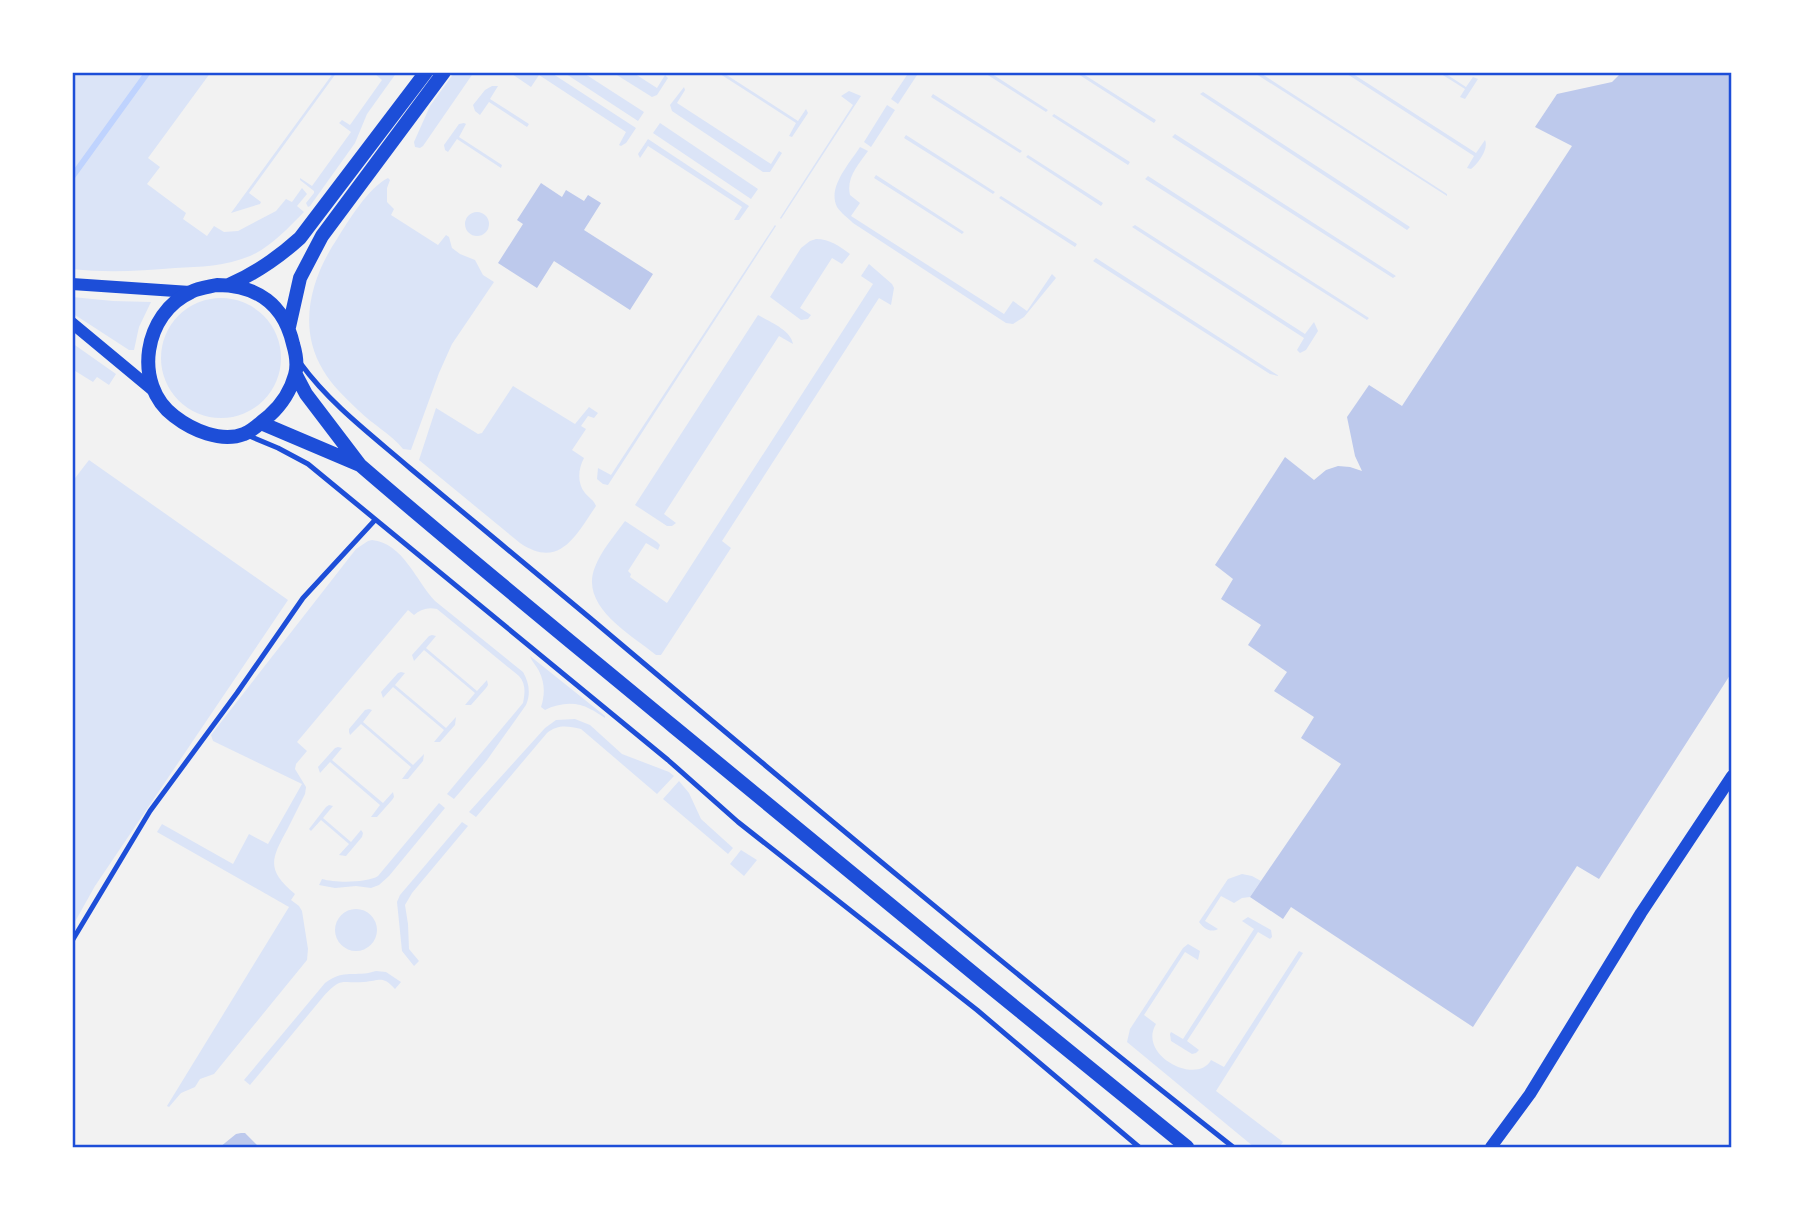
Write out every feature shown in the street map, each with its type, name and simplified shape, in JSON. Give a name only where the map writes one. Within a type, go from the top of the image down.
[{"type":"main road","points":[[229,285],[278,258],[300,238],[426,72]]},
{"type":"main road","points":[[289,327],[300,278],[322,236],[444,72]]},
{"type":"main road","points":[[216,285],[229,285],[246,288],[264,297],[274,306],[289,327],[297,359],[296,375],[280,405],[244,434],[223,436],[190,427],[173,415],[155,392],[149,377],[148,351],[156,323],[171,306],[190,292],[216,285]]},
{"type":"main road","points":[[296,375],[306,394],[360,465],[425,522],[1187,1147]]},
{"type":"main road","points":[[261,423],[360,465]]},
{"type":"street","points":[[72,284],[190,292]]},
{"type":"street","points":[[72,323],[155,392]]},
{"type":"street","points":[[1491,1147],[1530,1094],[1642,913],[1732,776]]},
{"type":"lane","points":[[297,359],[316,385],[346,413],[496,541],[720,729],[1233,1147]]},
{"type":"lane","points":[[244,434],[300,459],[738,821],[977,1010],[1139,1147]]},
{"type":"lane","points":[[72,942],[150,811],[303,598],[375,520]]},
{"type":"shaded area","points":[[72,72],[211,72],[148,158],[160,167],[147,184],[186,213],[183,219],[207,236],[214,226],[224,232],[238,231],[276,211],[286,199],[292,202],[302,188],[307,194],[297,206],[304,212],[265,248],[232,262],[136,271],[72,269]]},
{"type":"shaded area","points":[[334,72],[337,72],[249,193],[261,202],[260,204],[231,213]]},
{"type":"shaded area","points":[[397,72],[367,114],[355,143],[308,207],[306,203],[314,191],[300,178],[312,186],[351,132],[339,123],[342,120],[350,125],[382,80],[374,73]]},
{"type":"shaded area","points":[[474,72],[423,146],[415,147],[414,142],[430,106],[454,73]]},
{"type":"shaded area","points":[[509,72],[526,75],[550,72],[636,128],[621,146],[619,145],[626,132],[539,75],[531,87]]},
{"type":"shaded area","points":[[563,72],[582,72],[644,112],[638,121]]},
{"type":"shaded area","points":[[612,72],[632,72],[657,88],[665,75],[668,78],[657,95],[652,97]]},
{"type":"shaded area","points":[[717,72],[722,72],[798,121],[806,109],[808,113],[792,137],[789,136],[796,123]]},
{"type":"shaded area","points":[[909,72],[919,72],[898,104],[891,99]]},
{"type":"shaded area","points":[[983,72],[989,72],[1048,110],[1046,112]]},
{"type":"shaded area","points":[[1080,72],[1156,120],[1154,123],[1078,74]]},
{"type":"shaded area","points":[[1253,72],[1259,72],[1447,196]]},
{"type":"shaded area","points":[[1344,72],[1350,72],[1476,153],[1485,140],[1485,148],[1477,164],[1471,169],[1467,168],[1474,156]]},
{"type":"shaded area","points":[[1438,72],[1443,72],[1466,87],[1473,77],[1478,79],[1465,99],[1460,97],[1465,89]]},
{"type":"shaded area","points":[[498,86],[490,99],[529,124],[527,127],[489,102],[480,115],[475,111],[473,105],[485,90]]},
{"type":"shaded area","points":[[684,87],[685,90],[677,103],[771,164],[779,151],[782,153],[770,172],[763,172],[672,111],[670,105]]},
{"type":"shaded area","points":[[849,91],[861,96],[781,219],[853,105],[841,96]]},
{"type":"shaded area","points":[[1203,92],[1410,227],[1407,230],[1200,94]]},
{"type":"shaded area","points":[[933,94],[1022,151],[1020,153],[931,97]]},
{"type":"shaded area","points":[[887,105],[895,110],[871,147],[864,142]]},
{"type":"shaded area","points":[[1054,114],[1130,162],[1128,165],[1052,116]]},
{"type":"shaded area","points":[[660,123],[758,189],[751,199],[653,133]]},
{"type":"shaded area","points":[[459,124],[466,124],[459,137],[502,165],[501,168],[457,139],[448,152],[445,150],[444,145]]},
{"type":"shaded area","points":[[1175,134],[1396,276],[1393,278],[1172,137]]},
{"type":"shaded area","points":[[906,135],[995,192],[993,194],[904,138]]},
{"type":"shaded area","points":[[648,139],[749,206],[739,220],[734,220],[742,207],[648,146],[640,158],[638,154]]},
{"type":"shaded area","points":[[860,147],[868,151],[850,183],[850,195],[860,203],[851,216],[1004,314],[1013,301],[1027,311],[1052,274],[1056,278],[1024,317],[1013,324],[1006,323],[853,223],[840,211],[835,199],[837,183]]},
{"type":"shaded area","points":[[1028,155],[1103,203],[1101,206],[1026,157]]},
{"type":"shaded area","points":[[876,175],[964,232],[962,234],[874,178]]},
{"type":"shaded area","points":[[1148,176],[1369,318],[1367,320],[1145,179]]},
{"type":"shaded area","points":[[388,178],[387,202],[394,209],[391,215],[438,245],[446,235],[452,248],[475,260],[483,275],[494,282],[452,344],[411,450],[403,449],[335,387],[315,354],[309,320],[314,286],[328,254],[360,205],[373,189]]},
{"type":"shaded area","points":[[1001,196],[1077,244],[1075,247],[999,198]]},
{"type":"shaded area","points":[[477,212],[488,219],[489,224],[482,235],[477,236],[466,229],[465,224],[472,213]]},
{"type":"shaded area","points":[[775,225],[608,485],[603,484],[597,479],[598,468],[611,475]]},
{"type":"shaded area","points":[[1135,225],[1305,334],[1314,322],[1318,331],[1306,350],[1300,353],[1297,350],[1304,338],[1132,227]]},
{"type":"shaded area","points":[[816,239],[830,242],[850,254],[842,264],[832,258],[800,308],[811,315],[808,319],[801,320],[770,297],[801,248]]},
{"type":"shaded area","points":[[1096,258],[1279,376],[1270,374],[1093,261]]},
{"type":"shaded area","points":[[869,264],[892,284],[894,288],[891,305],[879,298],[722,541],[731,548],[661,655],[656,655],[621,628],[600,606],[592,581],[601,555],[625,521],[657,542],[660,545],[658,550],[646,543],[628,571],[630,577],[667,603],[873,284],[861,276]]},
{"type":"shaded area","points":[[72,297],[151,302],[139,327],[134,350],[129,350],[72,313]]},
{"type":"shaded area","points":[[221,298],[244,303],[263,316],[276,335],[281,358],[276,381],[263,400],[244,413],[221,418],[198,413],[179,400],[166,381],[161,358],[166,335],[179,316],[198,303]]},
{"type":"shaded area","points":[[758,315],[784,331],[793,344],[779,336],[664,514],[676,523],[667,526],[635,505]]},
{"type":"shaded area","points":[[72,343],[116,374],[109,385],[97,377],[93,382],[72,369]]},
{"type":"shaded area","points":[[513,386],[575,424],[589,407],[598,413],[594,418],[588,416],[581,426],[586,429],[572,450],[584,458],[580,467],[581,485],[596,506],[574,538],[556,551],[546,553],[520,543],[419,460],[436,408],[478,434],[482,433]]},
{"type":"shaded area","points":[[89,460],[288,600],[95,886],[72,927],[72,482]]},
{"type":"shaded area","points":[[372,540],[383,543],[401,555],[435,601],[523,672],[529,688],[528,701],[487,760],[454,799],[447,794],[523,703],[524,685],[519,676],[437,609],[425,609],[414,615],[408,610],[297,742],[307,751],[295,769],[306,787],[305,794],[277,849],[274,864],[279,878],[295,894],[291,900],[302,911],[308,949],[307,960],[214,1074],[200,1079],[195,1087],[181,1093],[169,1107],[167,1106],[289,907],[157,832],[162,824],[233,864],[249,834],[268,844],[302,784],[213,741],[211,735],[356,549]]},
{"type":"shaded area","points":[[432,635],[436,636],[426,648],[477,691],[487,680],[488,685],[471,705],[465,705],[475,693],[424,650],[414,661],[412,655]]},
{"type":"shaded area","points":[[530,656],[605,718],[579,705],[562,704],[545,710],[541,707],[544,694],[542,680]]},
{"type":"shaded area","points":[[401,672],[405,673],[395,685],[446,728],[456,717],[455,725],[440,742],[434,742],[444,730],[393,687],[383,698],[381,692]]},
{"type":"shaded area","points":[[365,710],[372,710],[363,722],[413,765],[424,754],[423,761],[408,779],[402,779],[411,767],[361,724],[350,735],[349,729]]},
{"type":"shaded area","points":[[575,719],[590,725],[622,754],[674,776],[657,794],[581,729],[559,727],[547,733],[476,817],[469,812],[545,728],[556,720]]},
{"type":"shaded area","points":[[338,747],[342,748],[332,760],[383,803],[393,792],[394,797],[377,817],[371,817],[380,805],[330,762],[320,773],[318,767]]},
{"type":"shaded area","points":[[679,781],[689,793],[701,819],[733,848],[728,854],[663,799]]},
{"type":"shaded area","points":[[439,803],[445,808],[379,885],[371,888],[335,888],[319,885],[322,879],[351,882],[378,876]]},
{"type":"shaded area","points":[[329,805],[333,806],[323,818],[351,842],[361,830],[363,833],[346,856],[339,855],[349,844],[321,820],[311,831],[309,829]]},
{"type":"shaded area","points":[[462,822],[468,826],[405,905],[409,949],[419,961],[414,966],[402,951],[397,902]]},
{"type":"shaded area","points":[[741,850],[757,860],[744,876],[730,864]]},
{"type":"shaded area","points":[[1242,874],[1261,881],[1250,897],[1234,903],[1221,896],[1205,921],[1218,929],[1213,931],[1205,928],[1199,922],[1228,879]]},
{"type":"shaded area","points":[[356,909],[371,915],[377,930],[371,945],[356,951],[341,945],[335,930],[341,915]]},
{"type":"shaded area","points":[[1248,917],[1271,930],[1272,937],[1270,939],[1258,932],[1187,1041],[1199,1050],[1192,1054],[1171,1041],[1170,1034],[1171,1032],[1183,1039],[1254,929],[1242,921]]},
{"type":"shaded area","points":[[1188,944],[1200,951],[1198,960],[1185,952],[1144,1015],[1156,1024],[1152,1036],[1161,1056],[1182,1068],[1194,1070],[1204,1067],[1211,1060],[1224,1067],[1299,951],[1303,953],[1216,1091],[1283,1142],[1279,1147],[1254,1147],[1127,1042],[1130,1029]]},
{"type":"shaded area","points":[[386,972],[401,982],[395,989],[381,980],[342,982],[334,986],[250,1085],[244,1080],[325,983],[344,974]]},
{"type":"building","points":[[1614,72],[1732,72],[1732,672],[1599,879],[1577,866],[1473,1027],[1291,907],[1283,919],[1250,897],[1341,764],[1301,738],[1314,717],[1274,691],[1287,672],[1248,645],[1261,625],[1221,599],[1233,579],[1215,565],[1285,457],[1314,480],[1326,470],[1338,466],[1362,471],[1355,456],[1347,417],[1369,385],[1402,406],[1572,146],[1535,127],[1557,94],[1612,82],[1619,75]]},
{"type":"building","points":[[541,183],[562,197],[566,190],[584,201],[588,195],[601,203],[584,230],[653,274],[630,310],[554,261],[537,288],[498,263],[523,224],[517,220]]},
{"type":"building","points":[[245,1133],[259,1147],[220,1147],[236,1134]]},
{"type":"waterway","points":[[72,177],[148,72]]}]
